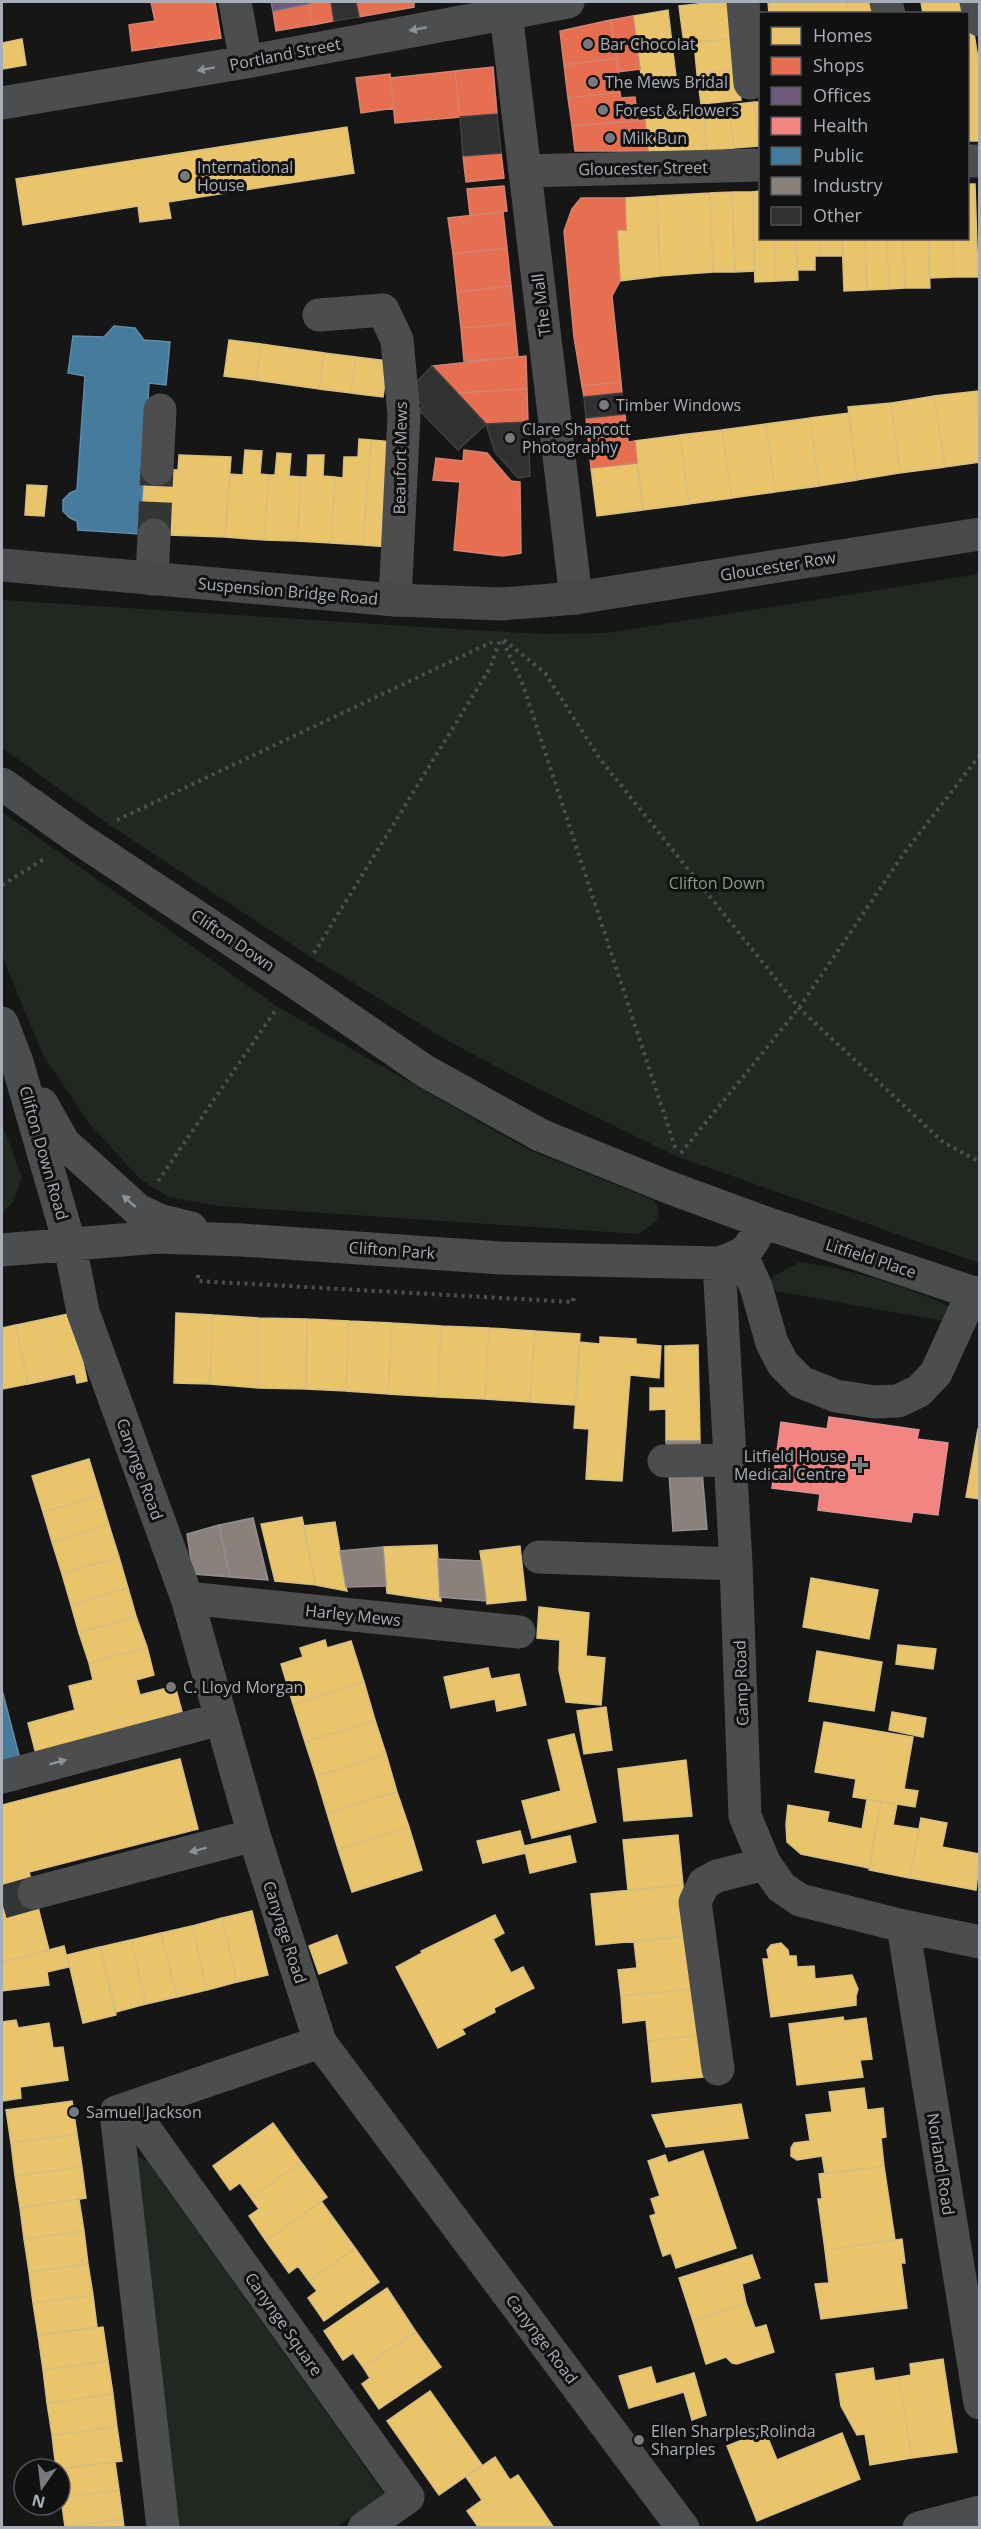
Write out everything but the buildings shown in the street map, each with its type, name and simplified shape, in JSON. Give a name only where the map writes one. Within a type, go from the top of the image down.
[{"type":"main road","name":"Gloucester Row","points":[[576,598],[980,534]]},
{"type":"main road","name":"Suspension Bridge Road","points":[[2,565],[395,600],[502,604],[576,598]]},
{"type":"street","points":[[235,2],[246,62]]},
{"type":"street","name":"Portland Street","points":[[2,103],[246,62],[485,11],[568,2]]},
{"type":"street","points":[[743,2],[750,83]]},
{"type":"street","points":[[976,2],[980,20]]},
{"type":"street","name":"The Mall","points":[[485,11],[525,171],[576,598]]},
{"type":"street","name":"Gloucester Street","points":[[525,171],[759,165]]},
{"type":"street","name":"Beaufort Mews","points":[[319,315],[383,310],[397,340],[404,415],[395,600]]},
{"type":"street","points":[[157,469],[160,410]]},
{"type":"street","points":[[152,579],[154,535]]},
{"type":"street","name":"Clifton Down","points":[[2,784],[78,838],[425,1071],[540,1135],[668,1187],[763,1222]]},
{"type":"street","name":"Clifton Down Road","points":[[2,1023],[17,1062],[70,1245]]},
{"type":"street","name":"Clifton Down Road","points":[[17,1062],[64,1143],[138,1210],[159,1220],[242,1240]]},
{"type":"street","points":[[763,1222],[752,1243],[730,1260],[756,1287],[772,1343],[783,1364],[801,1382],[836,1396],[875,1402],[898,1401],[919,1391],[936,1373],[976,1294]]},
{"type":"street","name":"Litfield Place","points":[[763,1222],[976,1294]]},
{"type":"street","name":"Clifton Park","points":[[2,1250],[158,1237],[242,1240],[501,1258],[730,1260]]},
{"type":"street","name":"Canynge Road","points":[[70,1245],[83,1312],[187,1598],[254,1835],[320,2042],[683,2528]]},
{"type":"street","name":"Camp Road","points":[[730,1260],[730,1460],[745,1816],[765,1864],[781,1887],[800,1900],[903,1926],[980,1942]]},
{"type":"street","points":[[664,1461],[730,1460]]},
{"type":"street","points":[[539,1557],[736,1564]]},
{"type":"street","name":"Harley Mews","points":[[187,1598],[519,1632]]},
{"type":"street","points":[[2,1777],[220,1719]]},
{"type":"street","points":[[34,1893],[254,1835]]},
{"type":"street","points":[[718,2069],[695,1902],[704,1883],[717,1876],[765,1864]]},
{"type":"street","name":"Norland Road","points":[[903,1926],[980,2403]]},
{"type":"street","points":[[163,2528],[116,2112],[320,2042]]},
{"type":"street","name":"Canynge Square","points":[[130,2108],[408,2497],[364,2528]]},
{"type":"street","points":[[919,2528],[980,2512]]},
{"type":"path","points":[[2,885],[78,838],[501,638]]},
{"type":"path","points":[[138,1210],[295,982],[490,668],[501,638]]},
{"type":"path","points":[[501,638],[523,685],[678,1157],[799,1008],[905,852],[980,755]]},
{"type":"path","points":[[501,638],[545,673],[600,759],[799,1008],[944,1143],[980,1162]]},
{"type":"green space","name":"Clifton Down","points":[[979,574],[979,1263],[678,1157],[535,1087],[448,1041],[311,957],[108,824],[2,748],[2,600],[546,634],[607,633]]},
{"type":"green space","points":[[2,812],[278,1007],[529,1150],[654,1200],[659,1210],[656,1221],[639,1234],[219,1206],[168,1197],[140,1179],[89,1123],[43,1055],[2,956]]},
{"type":"green space","points":[[2,1123],[22,1178],[12,1203],[2,1213]]},
{"type":"green space","points":[[800,1262],[883,1281],[963,1312],[949,1322],[770,1290],[767,1286],[772,1277]]},
{"type":"green space","points":[[139,2157],[148,2162],[385,2495],[336,2527],[178,2527],[133,2167]]},
{"type":"tunnel","points":[[154,535],[157,469]]},
{"type":"tunnel","points":[[2,1902],[34,1893]]},
{"type":"place","name":"Bar Chocolat","points":[[588,44]]},
{"type":"place","name":"The Mews Bridal","points":[[593,82]]},
{"type":"place","name":"Forest & Flowers","points":[[603,110]]},
{"type":"place","name":"Milk Bun","points":[[610,138]]},
{"type":"place","name":"International House","points":[[185,176]]},
{"type":"place","name":"Timber Windows","points":[[604,405]]},
{"type":"place","name":"Clare Shapcott Photography","points":[[510,438]]},
{"type":"place","name":"Litfield House Medical Centre","points":[[860,1465]]},
{"type":"place","name":"C. Lloyd Morgan","points":[[171,1687]]},
{"type":"place","name":"Samuel Jackson","points":[[74,2112]]},
{"type":"place","name":"Ellen Sharples;Rolinda Sharples","points":[[639,2440]]}]
